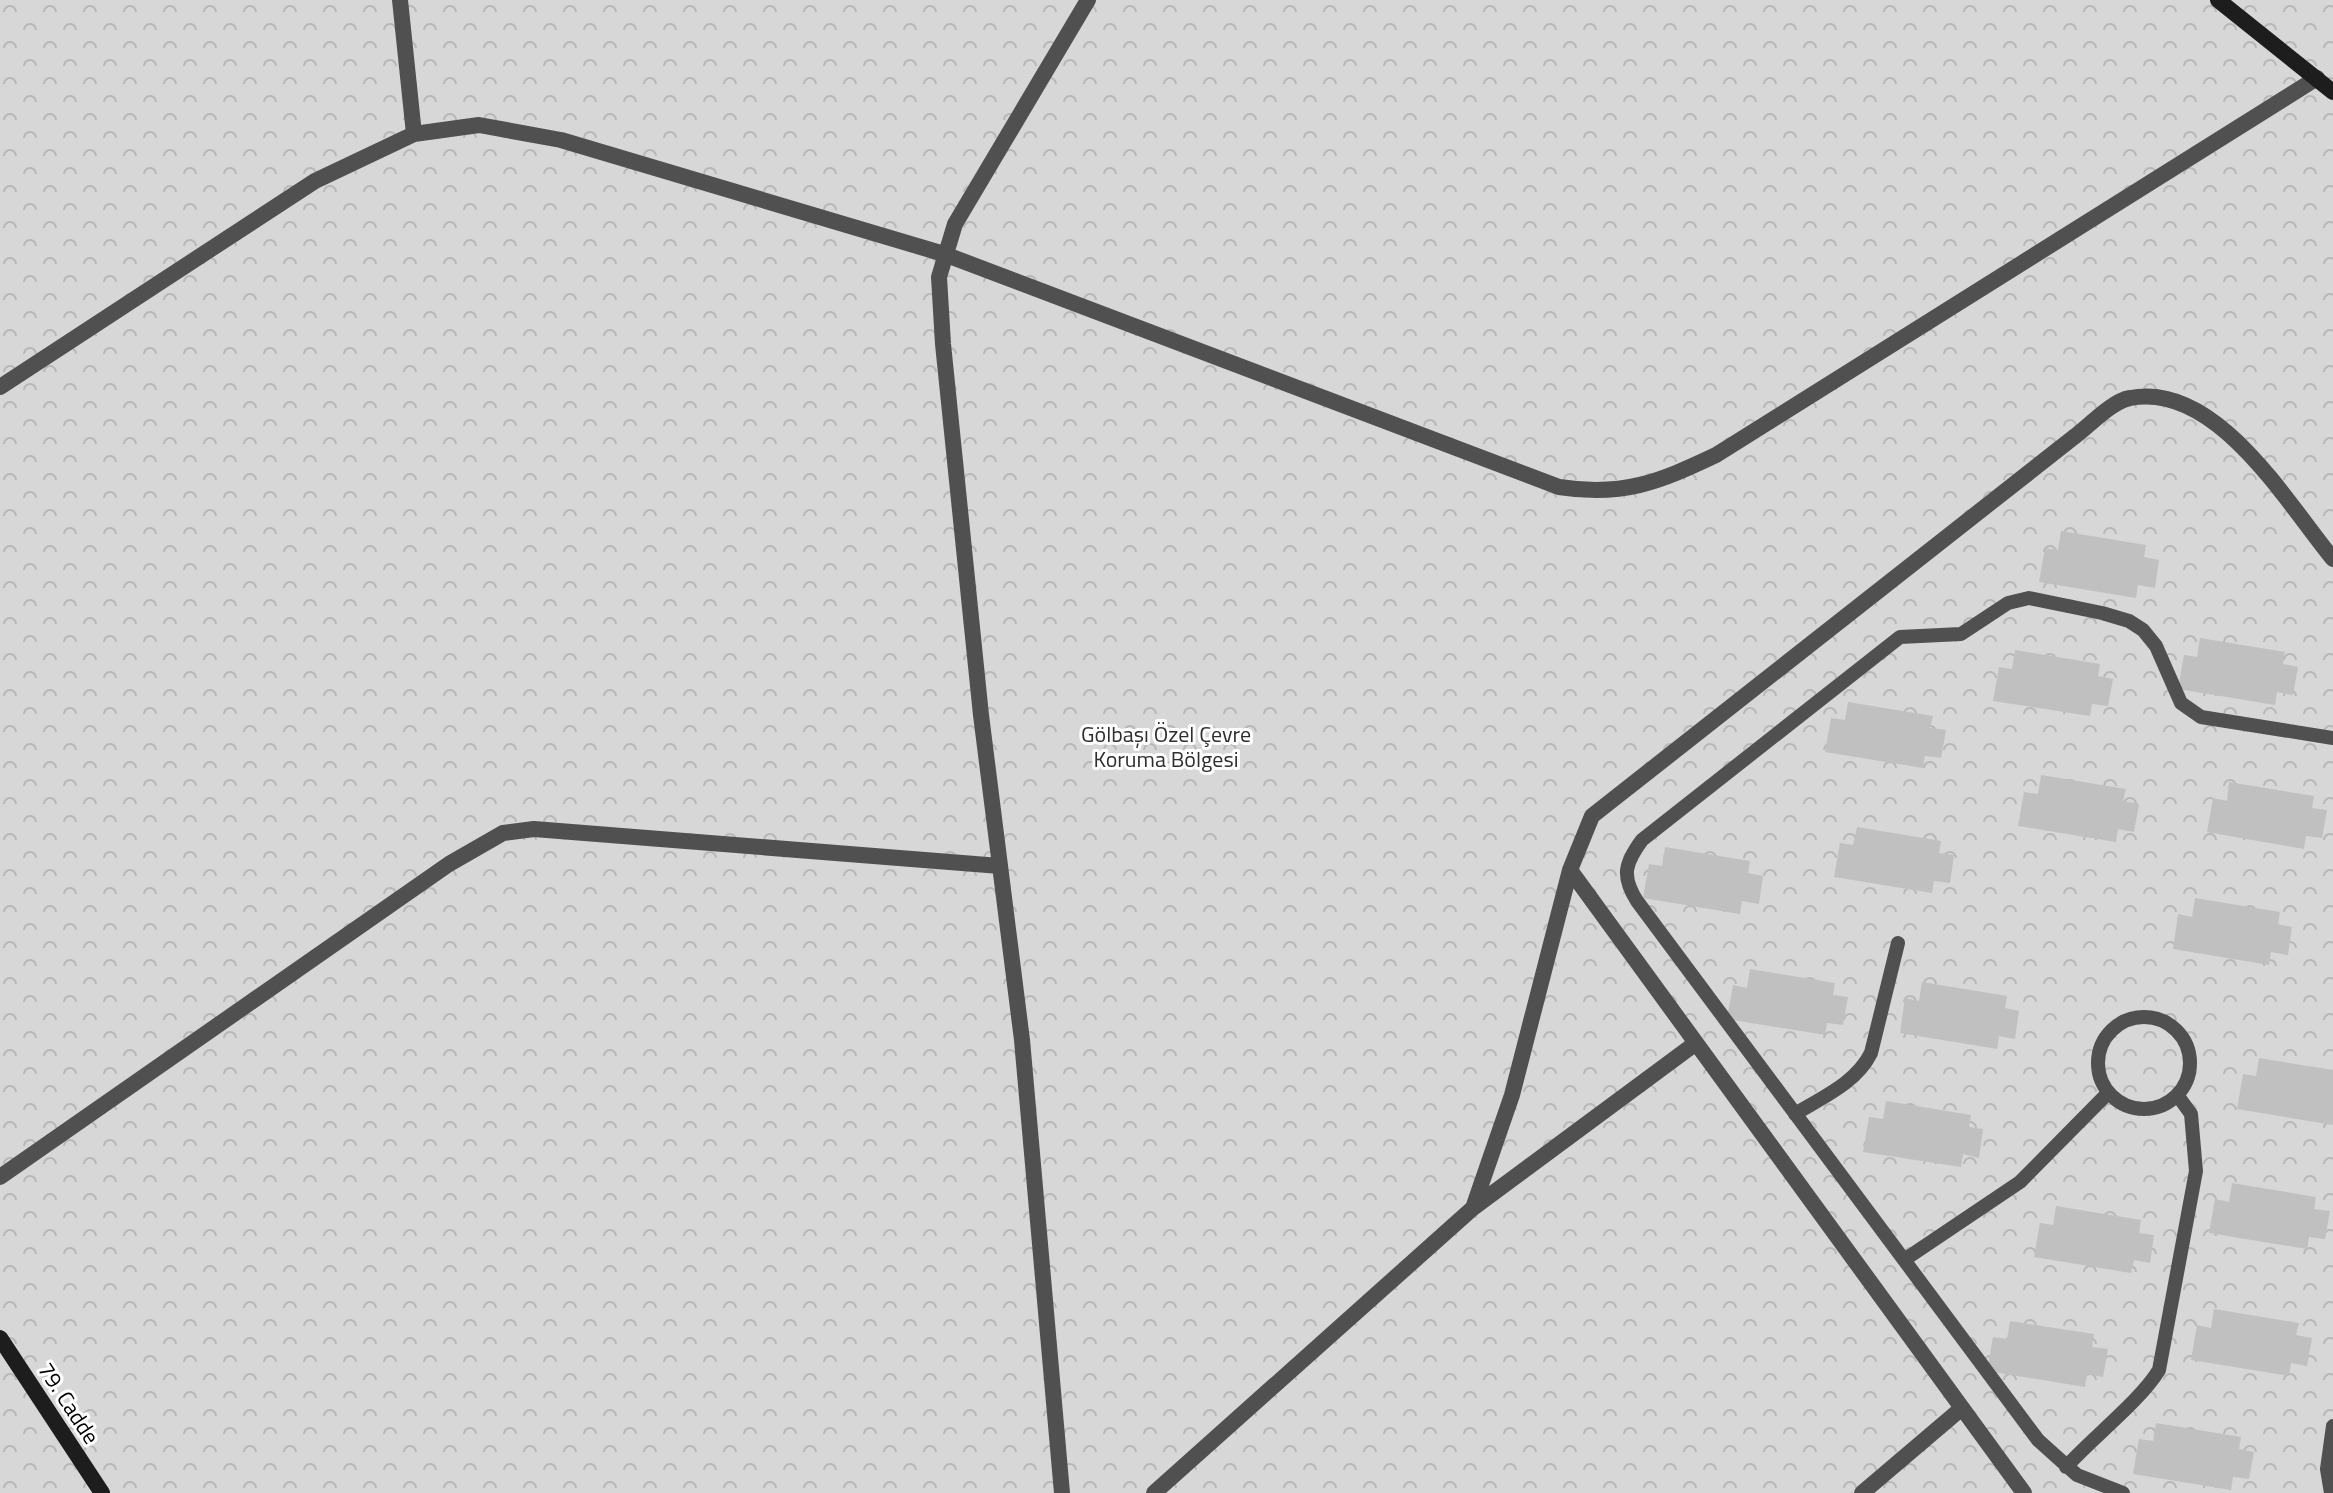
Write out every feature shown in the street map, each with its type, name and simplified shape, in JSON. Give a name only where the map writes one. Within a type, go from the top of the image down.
[{"type":"street","points":[[400,0],[414,134]]},
{"type":"street","points":[[1062,1493],[1022,1040],[943,344],[939,277],[955,224],[1088,0]]},
{"type":"street","points":[[2218,0],[2333,92]]},
{"type":"street","points":[[0,387],[315,181],[414,134],[479,125],[561,140],[944,254],[1559,487],[1592,492],[1624,491],[1663,480],[1716,455],[2317,78]]},
{"type":"street","points":[[1473,1208],[1512,1095],[1570,870],[1592,816],[2127,398],[2158,397],[2184,403],[2207,415],[2237,442],[2333,559]]},
{"type":"street","points":[[0,1177],[449,864],[503,833],[534,829],[1000,866]]},
{"type":"street","points":[[1570,870],[2024,1493]]},
{"type":"street","points":[[1154,1493],[1473,1208],[1696,1043]]},
{"type":"street","name":"79. Cadde","points":[[0,1338],[102,1493]]},
{"type":"street","points":[[1862,1493],[1962,1408]]},
{"type":"lane","points":[[2123,1493],[2077,1475],[2038,1440],[1637,901],[1625,877],[1626,866],[1642,840],[1884,648],[1910,635],[1961,634],[2008,603],[2029,598],[2102,613],[2129,621],[2143,630],[2156,646],[2181,703],[2201,717],[2333,738]]},
{"type":"lane","points":[[1795,1114],[1849,1081],[1864,1067],[1871,1053],[1898,943]]},
{"type":"lane","points":[[2136,1017],[2156,1018],[2174,1026],[2186,1041],[2191,1060],[2188,1080],[2178,1096],[2161,1107],[2142,1110],[2123,1105],[2108,1093],[2099,1075],[2098,1056],[2105,1038],[2118,1024],[2136,1017]]},
{"type":"lane","points":[[1904,1260],[2020,1182],[2108,1093]]},
{"type":"lane","points":[[2066,1467],[2095,1434],[2150,1385],[2159,1370],[2196,1171],[2191,1114],[2178,1096]]},
{"type":"lane","points":[[2331,1493],[2327,1469],[2333,1426]]},
{"type":"green space","name":"Gölbaşı Özel Çevre Koruma Bölgesi","points":[[0,0],[2333,0],[2333,1493],[0,1493]]},
{"type":"building","points":[[2061,531],[2146,545],[2144,557],[2159,560],[2155,588],[2138,585],[2136,598],[2039,582],[2045,548],[2058,550]]},
{"type":"building","points":[[2200,638],[2285,652],[2283,664],[2298,667],[2293,695],[2277,692],[2275,705],[2178,689],[2184,655],[2197,657]]},
{"type":"building","points":[[2015,650],[2100,664],[2098,676],[2113,679],[2108,706],[2092,704],[2090,716],[1993,701],[1999,667],[2012,669]]},
{"type":"building","points":[[1848,702],[1933,716],[1930,728],[1946,730],[1941,758],[1925,756],[1923,768],[1825,752],[1831,718],[1845,720]]},
{"type":"building","points":[[2041,775],[2126,789],[2123,801],[2139,804],[2134,832],[2118,829],[2116,842],[2018,826],[2024,792],[2038,794]]},
{"type":"building","points":[[2229,782],[2314,796],[2312,808],[2327,810],[2322,838],[2306,836],[2304,849],[2207,832],[2213,798],[2227,801]]},
{"type":"building","points":[[1857,827],[1941,841],[1939,853],[1954,855],[1950,883],[1934,881],[1932,893],[1834,877],[1840,843],[1853,845]]},
{"type":"building","points":[[1665,847],[1750,861],[1748,873],[1763,876],[1759,904],[1742,901],[1740,914],[1643,898],[1649,864],[1662,866]]},
{"type":"building","points":[[2195,898],[2280,912],[2278,924],[2292,927],[2288,955],[2271,952],[2269,965],[2173,949],[2178,914],[2192,917]]},
{"type":"building","points":[[1750,969],[1835,983],[1833,995],[1848,997],[1843,1025],[1827,1023],[1825,1035],[1727,1019],[1733,985],[1747,988]]},
{"type":"building","points":[[1922,982],[2007,996],[2005,1008],[2019,1011],[2015,1039],[1999,1036],[1997,1049],[1900,1033],[1905,998],[1919,1001]]},
{"type":"building","points":[[2259,1058],[2333,1070],[2333,1125],[2237,1109],[2243,1074],[2256,1076]]},
{"type":"building","points":[[1886,1101],[1971,1115],[1969,1127],[1983,1129],[1979,1158],[1963,1154],[1961,1167],[1863,1152],[1869,1117],[1883,1119]]},
{"type":"building","points":[[2232,1183],[2316,1197],[2314,1209],[2330,1211],[2325,1239],[2309,1237],[2307,1249],[2209,1233],[2215,1199],[2229,1202]]},
{"type":"building","points":[[2056,1206],[2141,1220],[2139,1233],[2154,1235],[2150,1263],[2134,1260],[2131,1273],[2034,1257],[2040,1223],[2053,1225]]},
{"type":"building","points":[[2214,1309],[2299,1323],[2296,1335],[2312,1338],[2307,1366],[2291,1363],[2289,1376],[2191,1360],[2197,1325],[2211,1328]]},
{"type":"building","points":[[2010,1321],[2094,1334],[2092,1347],[2108,1349],[2103,1377],[2087,1374],[2085,1387],[1987,1371],[1993,1337],[2007,1339]]},
{"type":"building","points":[[2156,1423],[2241,1437],[2239,1449],[2254,1452],[2249,1479],[2233,1477],[2231,1490],[2133,1474],[2139,1439],[2153,1441]]}]
